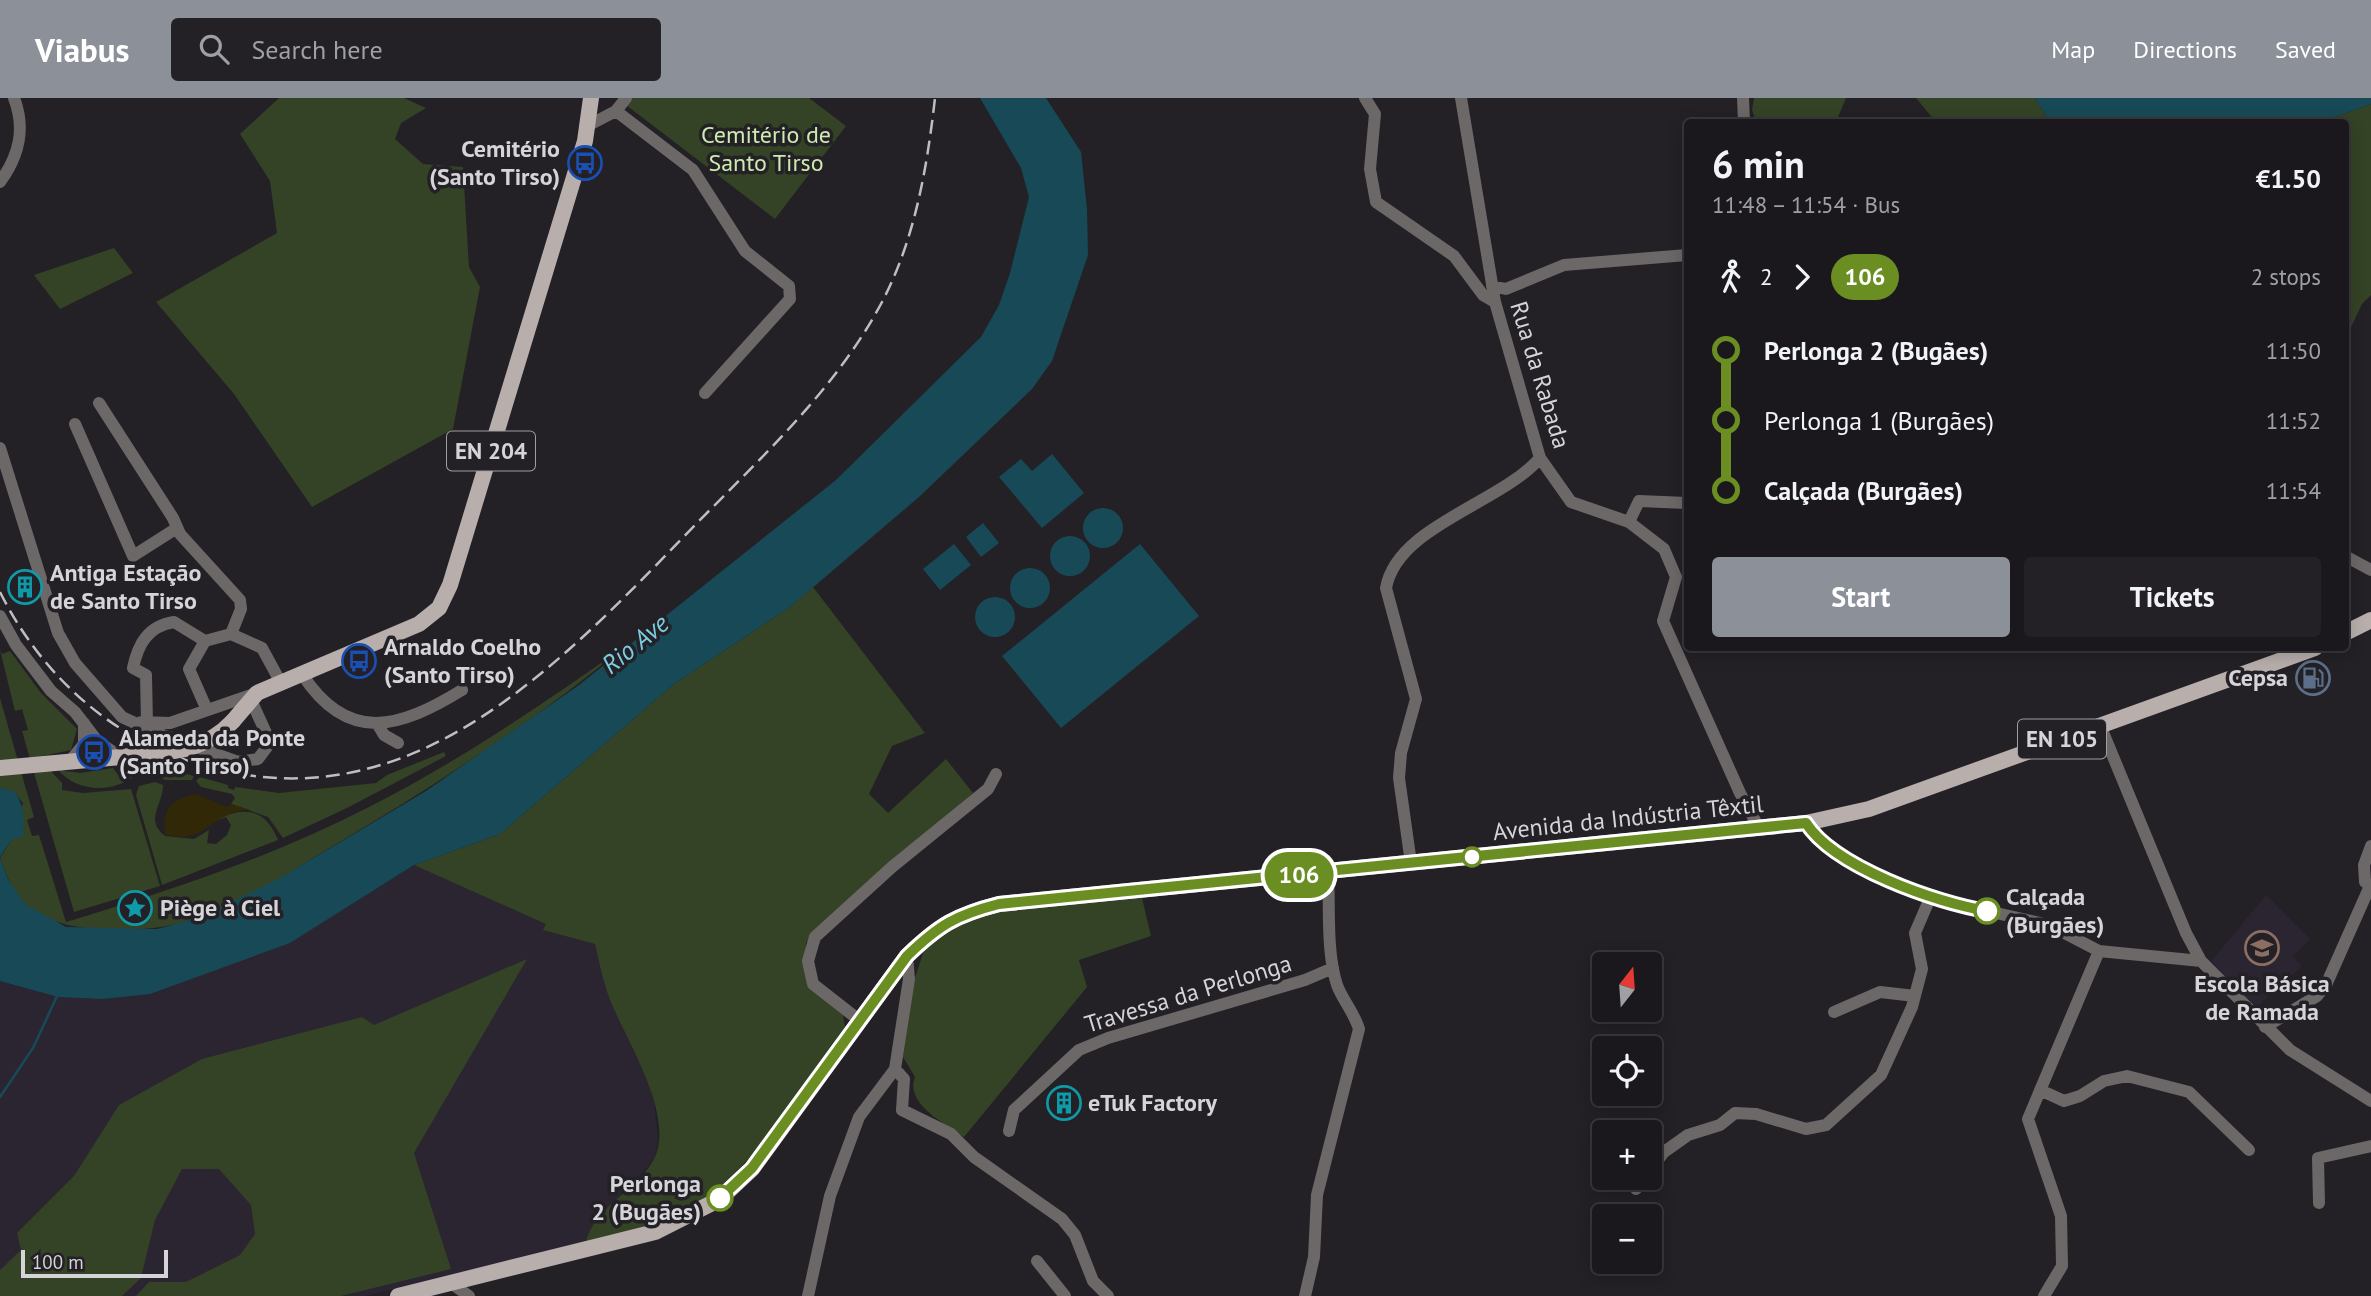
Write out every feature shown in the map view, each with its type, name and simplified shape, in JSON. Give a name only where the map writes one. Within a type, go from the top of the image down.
[{"type":"main road","name":"EN 204","points":[[0,768],[188,750],[218,738],[254,696],[419,624],[439,608],[458,559],[589,125],[591,98]]},
{"type":"main road","points":[[2349,631],[2371,620]]},
{"type":"main road","name":"Avenida da Indústria Têxtil","points":[[398,1296],[655,1232],[703,1210],[752,1168],[907,956],[936,928],[969,911],[999,904],[1806,823],[1869,809],[2307,651]]},
{"type":"street","points":[[0,182],[13,163],[21,135],[14,98]]},
{"type":"street","points":[[589,125],[616,111],[626,98]]},
{"type":"street","points":[[1366,98],[1375,114],[1370,169],[1376,202],[1454,256],[1483,295],[1495,302]]},
{"type":"street","name":"Rua da Rabada","points":[[1461,98],[1495,302],[1540,458],[1571,502],[1629,522],[1664,549],[1676,577],[1663,621],[1740,793],[1759,828]]},
{"type":"street","points":[[1743,98],[1744,119]]},
{"type":"street","points":[[616,111],[693,170],[745,251],[789,286],[790,299],[705,393]]},
{"type":"street","points":[[1492,286],[1506,289],[1564,265],[1684,255]]},
{"type":"street","points":[[99,403],[177,528],[240,600],[241,609],[231,635]]},
{"type":"street","points":[[75,424],[133,556],[177,528]]},
{"type":"street","points":[[0,448],[58,633],[75,663],[122,716],[131,721],[162,736],[238,762],[258,760],[267,747],[254,696],[170,723],[131,721]]},
{"type":"street","points":[[1411,863],[1399,778],[1401,753],[1416,699],[1386,588],[1389,572],[1410,547],[1522,477],[1540,458]]},
{"type":"street","points":[[1629,522],[1639,501],[1684,503]]},
{"type":"street","points":[[2349,558],[2371,570]]},
{"type":"street","points":[[0,616],[16,645],[51,691],[84,723],[98,742],[121,757]]},
{"type":"street","points":[[146,723],[146,675],[133,668],[139,643],[152,631],[174,622],[205,641],[231,635],[262,648],[281,683]]},
{"type":"street","points":[[205,641],[190,669],[207,710]]},
{"type":"street","points":[[302,674],[315,693],[331,706],[355,719],[378,726],[428,709],[461,690]]},
{"type":"street","points":[[221,706],[232,713],[233,721],[262,725]]},
{"type":"street","points":[[65,762],[84,744],[84,723]]},
{"type":"street","points":[[162,736],[170,723]]},
{"type":"street","points":[[2099,725],[2186,933],[2201,961],[2290,1050],[2371,1101]]},
{"type":"street","points":[[378,726],[384,735],[398,743]]},
{"type":"street","points":[[859,1020],[813,984],[808,961],[815,937],[892,867],[988,789],[996,774]]},
{"type":"street","points":[[1806,823],[1813,834],[1861,867],[1930,898],[2049,925],[2099,951],[2201,961]]},
{"type":"street","points":[[2265,1027],[2317,996],[2326,985],[2371,886],[2365,882],[2364,865],[2371,846]]},
{"type":"street","points":[[1305,1296],[1314,1256],[1317,1195],[1359,1029],[1355,1015],[1338,988],[1333,968],[1328,872]]},
{"type":"street","points":[[1662,1155],[1688,1135],[1720,1125],[1735,1114],[1756,1114],[1806,1129],[1826,1125],[1881,1075],[1915,996],[1922,969],[1915,933],[1930,898]]},
{"type":"street","points":[[2044,1296],[2062,1266],[2061,1216],[2028,1119],[2099,951]]},
{"type":"street","points":[[808,1296],[830,1196],[859,1116],[895,1069],[909,979],[907,956]]},
{"type":"street","name":"Travessa da Perlonga","points":[[1009,1131],[1014,1110],[1079,1050],[1108,1038],[1305,980],[1333,968]]},
{"type":"street","points":[[1834,1012],[1880,992],[1915,996]]},
{"type":"street","points":[[895,1069],[904,1079],[902,1110],[951,1133],[974,1157],[1062,1219],[1076,1235],[1093,1280],[1108,1296]]},
{"type":"street","points":[[2040,1090],[2064,1101],[2080,1096],[2104,1081],[2127,1076],[2189,1093],[2249,1150]]},
{"type":"street","points":[[2319,1203],[2318,1157],[2371,1146]]},
{"type":"street","points":[[1037,1261],[1065,1296]]},
{"type":"street","points":[[451,1283],[469,1296]]},
{"type":"shaded area","points":[[414,865],[547,924],[544,930],[595,944],[613,1006],[643,1065],[654,1101],[658,1139],[655,1157],[642,1174],[599,1216],[586,1241],[366,1296],[0,1296],[0,981],[58,997],[102,999],[290,943]]},
{"type":"shaded area","name":"Escola Básica de Ramada","points":[[2266,895],[2310,939],[2293,956],[2302,966],[2255,1009],[2241,996],[2242,988],[2231,977],[2225,977],[2211,961]]},
{"type":"green space","points":[[279,98],[404,98],[426,108],[401,123],[395,139],[423,164],[463,167],[469,267],[480,287],[453,429],[312,507],[234,394],[156,302],[277,233],[270,181],[240,134]]},
{"type":"green space","name":"Cemitério de Santo Tirso","points":[[632,98],[809,98],[846,126],[775,219],[626,105]]},
{"type":"green space","points":[[1754,98],[1846,98],[1837,119],[1755,119],[1752,110]]},
{"type":"green space","points":[[1916,98],[2035,98],[2048,119],[1934,119]]},
{"type":"green space","points":[[2371,104],[2371,295],[2362,304],[2349,332],[2349,119],[2329,119]]},
{"type":"green space","points":[[114,248],[133,273],[60,309],[34,275]]},
{"type":"green space","points":[[813,587],[925,733],[892,746],[869,794],[888,813],[946,759],[973,793],[814,931],[806,943],[805,973],[843,1015],[845,1027],[790,1107],[749,1158],[726,1181],[674,1216],[642,1228],[586,1241],[598,1218],[647,1170],[654,1159],[659,1142],[659,1123],[654,1103],[639,1061],[610,999],[595,944],[543,930],[546,924],[414,865],[500,834],[674,684],[790,607]]},
{"type":"green space","points":[[625,646],[555,701],[446,776],[267,886],[197,919],[133,930],[84,928],[61,923],[41,915],[20,899],[0,858],[12,839],[23,803],[14,792],[0,788],[0,698],[34,817],[27,820],[32,836],[39,835],[66,922],[220,872],[295,842],[369,807],[500,731]]},
{"type":"green space","points":[[0,650],[2,654],[10,651],[41,693],[77,729],[71,750],[43,756],[50,770],[62,783],[62,790],[83,793],[131,789],[160,886],[74,912],[22,731],[28,730],[22,709],[15,711]]},
{"type":"green space","points":[[444,752],[446,756],[283,838],[268,817],[231,804],[235,798],[232,794],[201,787],[196,781],[200,777],[228,785],[228,788],[234,790],[235,787],[279,793],[376,783],[387,775]]},
{"type":"green space","points":[[164,759],[162,767],[194,776],[192,780],[164,780],[160,775],[148,772],[147,766],[138,767],[138,773],[120,773],[117,768],[118,765]]},
{"type":"green space","points":[[113,768],[119,776],[136,775],[116,785],[95,788],[75,783],[58,770],[80,773]]},
{"type":"green space","points":[[155,782],[163,785],[155,818],[159,830],[165,836],[194,839],[209,830],[207,843],[216,844],[227,835],[231,825],[226,817],[215,821],[236,813],[245,812],[261,816],[278,840],[162,885],[136,795],[139,786]]},
{"type":"green space","points":[[1142,898],[1151,936],[1079,960],[1087,987],[964,1137],[921,1105],[913,1087],[915,1077],[903,1057],[913,984],[925,947],[969,920],[993,912]]},
{"type":"green space","points":[[527,959],[414,1153],[451,1269],[341,1296],[136,1296],[149,1282],[186,1282],[240,1255],[255,1234],[251,1205],[219,1169],[182,1169],[155,1220],[141,1278],[122,1296],[0,1296],[0,1270],[21,1250],[17,1233],[74,1176],[119,1105],[202,1059],[362,1017],[374,1025]]},
{"type":"sand","points":[[196,794],[226,807],[231,804],[250,810],[226,815],[190,836],[165,834],[165,817],[170,806],[180,799]]},
{"type":"water","name":"Rio Ave","points":[[980,98],[1046,98],[1081,152],[1087,209],[1088,255],[1052,361],[1032,389],[919,497],[790,607],[674,684],[500,834],[414,865],[290,943],[150,994],[102,999],[58,997],[0,981],[0,858],[8,879],[25,904],[66,927],[157,929],[199,918],[280,878],[426,791],[579,685],[836,480],[981,337],[999,305],[1029,197],[1021,168]]},
{"type":"water","points":[[2035,98],[2371,98],[2371,104],[2329,119],[2048,119]]},
{"type":"water","points":[[1052,454],[1084,493],[1042,528],[999,477],[1021,459],[1032,471]]},
{"type":"water","points":[[1103,508],[1111,509],[1117,514],[1122,520],[1122,536],[1117,542],[1111,547],[1103,548],[1095,547],[1089,542],[1084,536],[1083,528],[1084,520],[1089,514],[1095,509]]},
{"type":"water","points":[[983,523],[999,543],[981,557],[966,537]]},
{"type":"water","points":[[1070,536],[1078,537],[1084,542],[1089,548],[1089,564],[1084,570],[1078,575],[1070,576],[1062,575],[1056,570],[1051,564],[1050,556],[1051,548],[1056,542],[1062,537]]},
{"type":"water","points":[[954,544],[971,565],[940,590],[923,569]]},
{"type":"water","points":[[1140,544],[1199,616],[1061,728],[1002,656]]},
{"type":"water","points":[[1030,568],[1038,569],[1044,574],[1049,580],[1049,596],[1044,602],[1038,607],[1030,608],[1022,607],[1016,602],[1011,596],[1010,588],[1011,580],[1016,574],[1022,569]]},
{"type":"water","points":[[995,597],[1003,598],[1009,603],[1014,609],[1014,625],[1009,631],[1003,636],[995,637],[987,636],[981,631],[976,625],[975,617],[976,609],[981,603],[987,598]]},
{"type":"water","points":[[0,788],[14,791],[18,797],[24,824],[23,837],[12,839],[0,857]]},
{"type":"waterway","points":[[0,1097],[33,1048],[58,994]]},
{"type":"railway","points":[[0,592],[32,645],[72,690],[120,728],[175,756],[257,776],[332,776],[403,757],[468,725],[530,682],[589,631],[799,418],[844,363],[882,302],[903,253],[918,203],[935,98]]},
{"type":"bus line","name":"106","points":[[720,1198],[752,1168],[907,956],[936,928],[969,911],[999,904],[1806,823],[1813,834],[1861,867],[1930,898],[1987,911]]},
{"type":"place","name":"Cemitério (Santo Tirso)","points":[[585,163]]},
{"type":"place","name":"Antiga Estação de Santo Tirso","points":[[25,587]]},
{"type":"place","name":"Arnaldo Coelho (Santo Tirso)","points":[[359,661]]},
{"type":"place","name":"Cepsa","points":[[2313,678]]},
{"type":"place","name":"Alameda da Ponte (Santo Tirso)","points":[[94,752]]},
{"type":"place","name":"Piège à Ciel","points":[[135,908]]},
{"type":"place","name":"Calçada (Burgães)","points":[[1987,911]]},
{"type":"place","name":"Escola Básica de Ramada","points":[[2262,948]]},
{"type":"place","name":"eTuk Factory","points":[[1064,1103]]},
{"type":"place","name":"Perlonga 2 (Bugães)","points":[[720,1198]]}]
